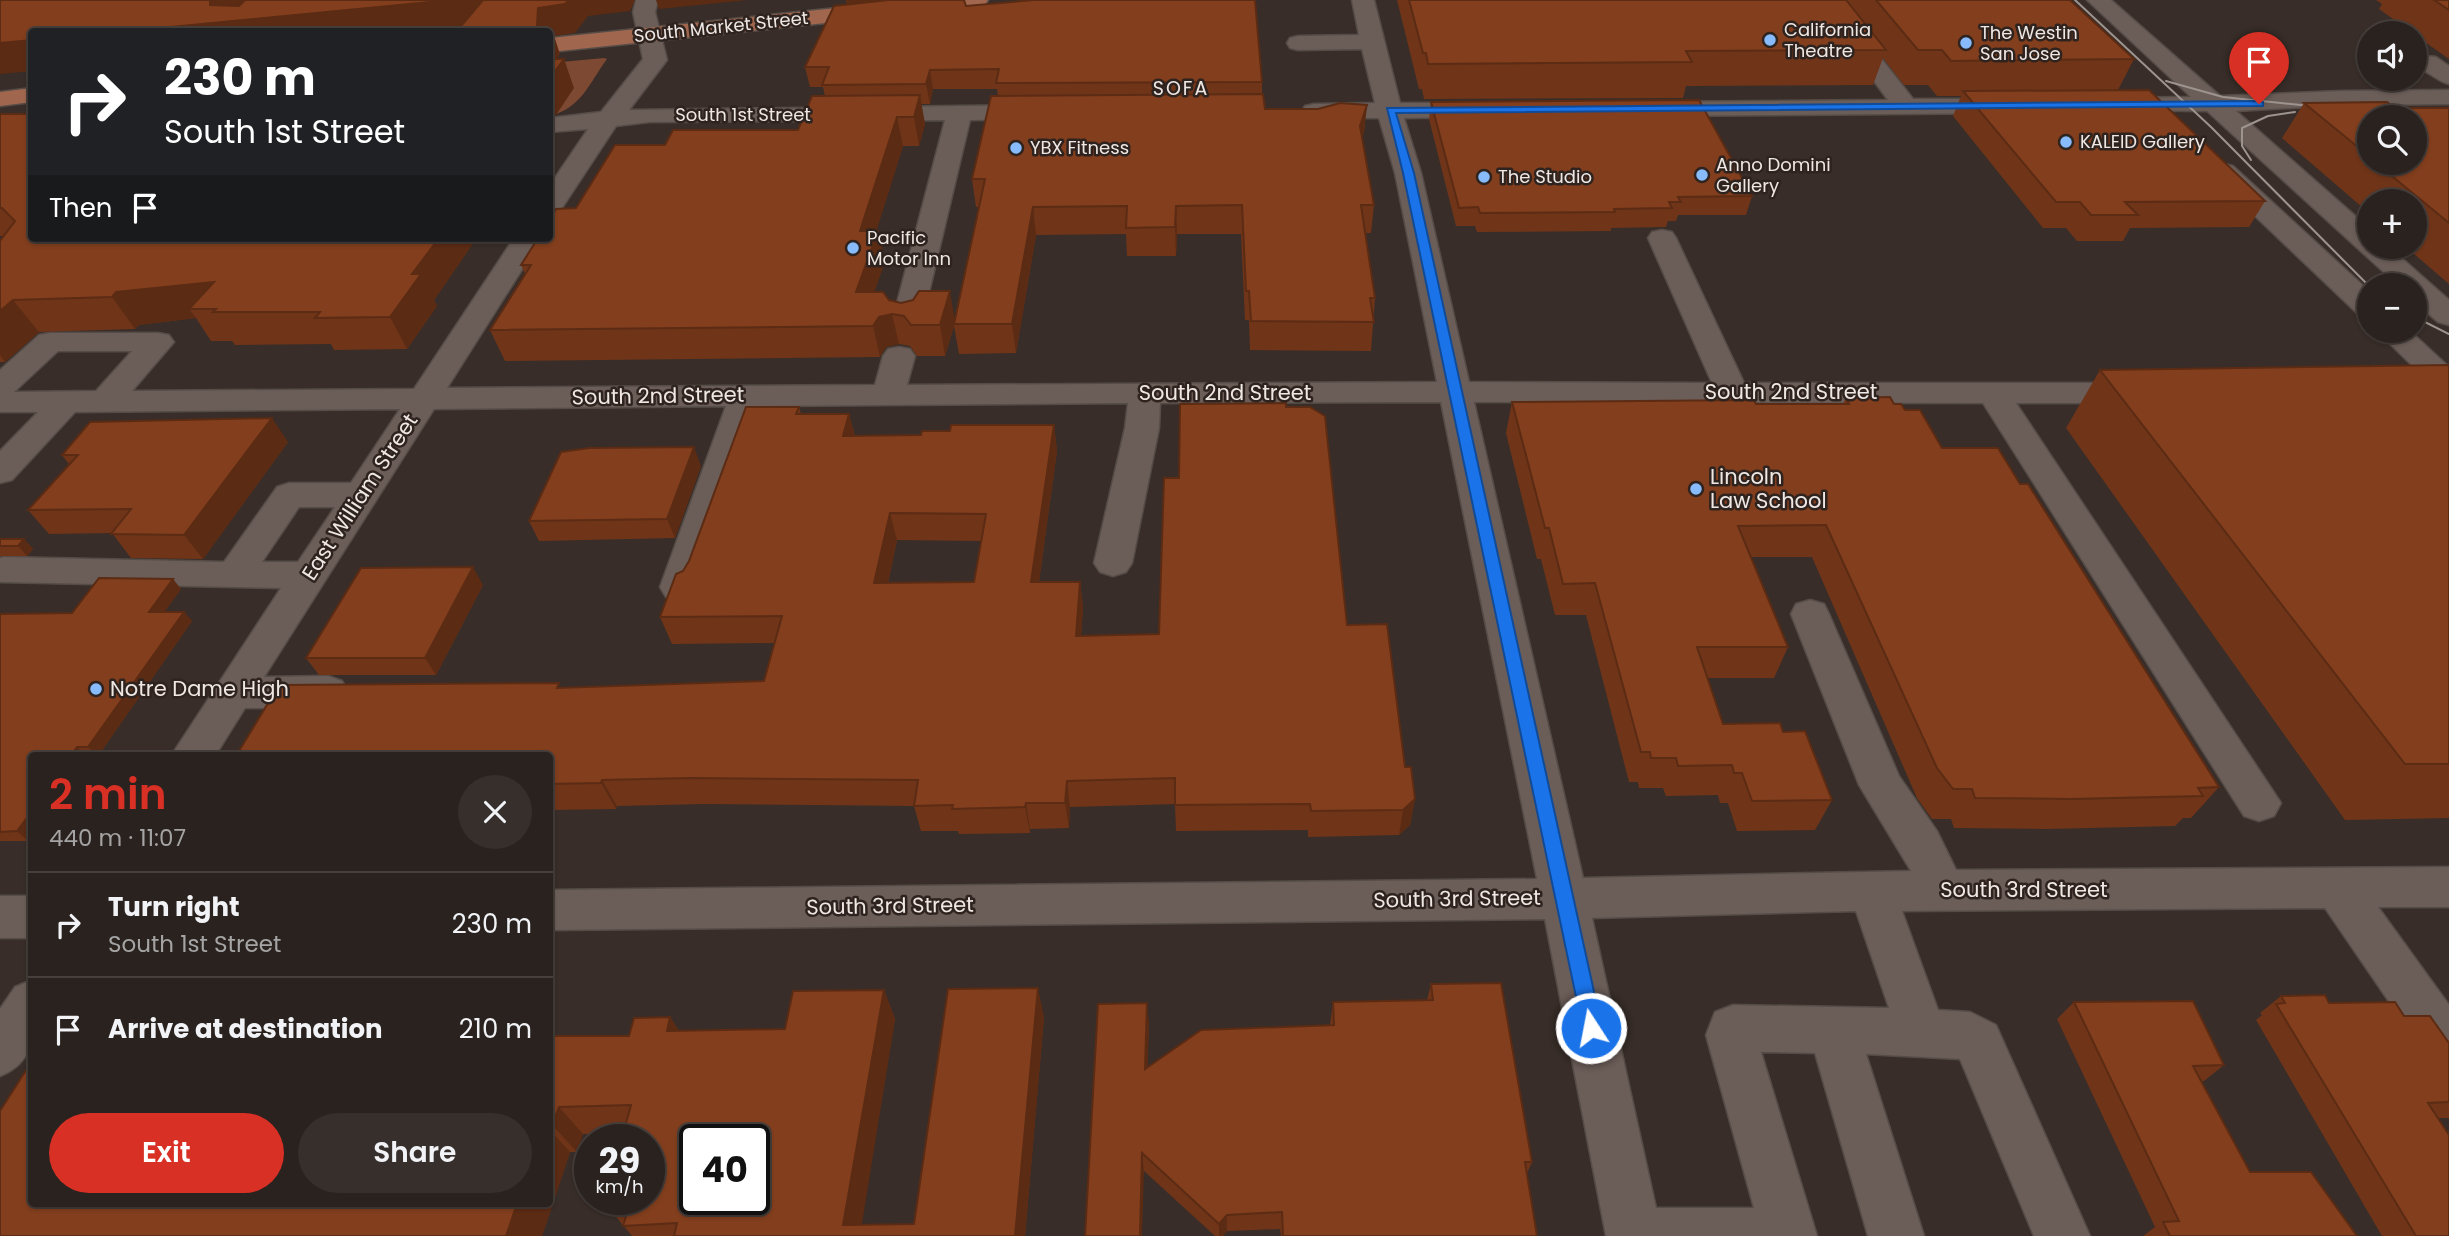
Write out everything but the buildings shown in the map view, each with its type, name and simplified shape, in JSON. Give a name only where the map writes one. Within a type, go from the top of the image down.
[{"type":"main road","name":"South Market Street","points":[[553,45],[977,0]]},
{"type":"main road","points":[[0,99],[28,96]]},
{"type":"street","points":[[553,201],[608,120],[655,60],[643,12],[647,0]]},
{"type":"street","points":[[1363,0],[1406,164],[1456,392],[1634,1236]]},
{"type":"street","points":[[2098,0],[2357,233]]},
{"type":"street","points":[[1835,15],[1906,107]]},
{"type":"street","points":[[1298,43],[1372,42]]},
{"type":"street","points":[[2427,62],[2449,77]]},
{"type":"street","points":[[2144,95],[2176,126]]},
{"type":"street","points":[[2092,105],[2144,95],[2214,104],[2449,97]]},
{"type":"street","points":[[1626,109],[2039,105]]},
{"type":"street","points":[[1292,111],[1504,110]]},
{"type":"street","name":"South 1st Street","points":[[553,125],[661,115],[1062,112]]},
{"type":"street","points":[[907,322],[959,113]]},
{"type":"street","points":[[2206,154],[2357,297]]},
{"type":"street","points":[[1662,238],[1732,391]]},
{"type":"street","name":"East William Street","points":[[195,752],[525,242]]},
{"type":"street","points":[[2386,259],[2401,273]]},
{"type":"street","points":[[2427,296],[2449,316]]},
{"type":"street","points":[[0,387],[50,342],[158,342],[104,401]]},
{"type":"street","points":[[2402,343],[2439,388]]},
{"type":"street","points":[[889,394],[899,356]]},
{"type":"street","name":"South 2nd Street","points":[[0,402],[889,394],[1732,391],[2164,393]]},
{"type":"street","points":[[1113,563],[1142,428],[1145,393]]},
{"type":"street","points":[[1994,394],[2259,803]]},
{"type":"street","points":[[679,587],[746,396]]},
{"type":"street","points":[[0,472],[66,402]]},
{"type":"street","points":[[233,575],[289,495],[361,495]]},
{"type":"street","points":[[4,570],[309,575]]},
{"type":"street","points":[[1810,614],[1881,785],[1921,844],[1943,891]]},
{"type":"street","points":[[233,693],[370,693]]},
{"type":"street","name":"South 3rd Street","points":[[553,910],[1564,898],[1872,891],[2449,887]]},
{"type":"street","points":[[2337,888],[2449,1046]]},
{"type":"street","points":[[1872,891],[1907,986],[1920,1032]]},
{"type":"street","points":[[0,917],[28,916]]},
{"type":"street","points":[[0,1052],[28,1009]]},
{"type":"street","points":[[1789,1236],[1731,1035],[1733,1028],[1920,1032],[1970,1036],[1978,1042],[2062,1236]]},
{"type":"street","points":[[1833,1030],[1896,1236]]},
{"type":"street","points":[[1655,1236],[1759,1236]]},
{"type":"shaded area","points":[[607,59],[577,101],[553,115],[553,63]]},
{"type":"tram line","points":[[2075,0],[2211,127],[2357,274]]},
{"type":"tram line","points":[[2166,81],[2223,97],[2321,107]]},
{"type":"tram line","points":[[2251,160],[2242,146],[2242,128],[2268,116],[2295,112]]},
{"type":"tram line","points":[[2427,323],[2449,334]]},
{"type":"place","name":"California Theatre","points":[[1770,40]]},
{"type":"place","name":"The Westin San Jose","points":[[1966,43]]},
{"type":"place","name":"KALEID Gallery","points":[[2066,142]]},
{"type":"place","name":"YBX Fitness","points":[[1016,148]]},
{"type":"place","name":"Anno Domini Gallery","points":[[1702,175]]},
{"type":"place","name":"The Studio","points":[[1484,177]]},
{"type":"place","name":"Pacific Motor Inn","points":[[853,248]]},
{"type":"place","name":"Lincoln Law School","points":[[1696,489]]},
{"type":"place","name":"Notre Dame High","points":[[96,689]]},
{"type":"district","name":"SOFA","points":[[1181,88]]},
{"type":"route","points":[[1591,1028],[1464,427],[1404,155],[1390,110],[2259,104]]}]
